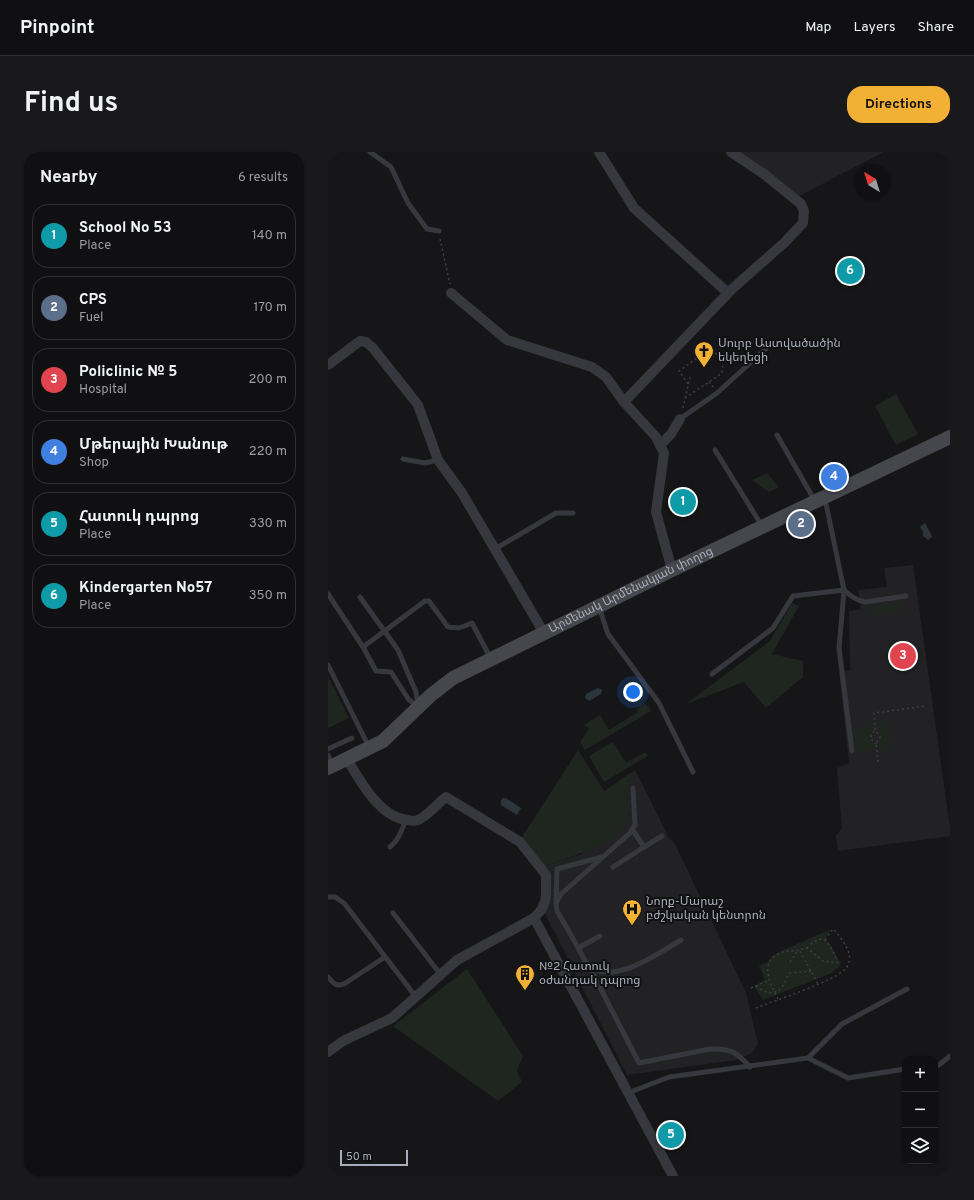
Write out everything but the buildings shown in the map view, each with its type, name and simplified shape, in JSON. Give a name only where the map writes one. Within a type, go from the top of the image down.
[{"type":"main road","name":"Արմենակ Արմենակյան փողոց","points":[[330,763],[347,760],[383,741],[431,695],[453,678],[672,570],[950,437]]},
{"type":"street","points":[[599,152],[634,208],[728,293]]},
{"type":"street","points":[[624,402],[728,293],[784,243],[802,223],[804,211],[801,204],[764,174],[731,152]]},
{"type":"street","points":[[452,293],[507,340],[592,367],[606,377],[624,402],[656,437],[664,453],[656,512],[672,570]]},
{"type":"street","points":[[328,365],[360,341],[368,343],[418,405],[438,460],[462,492],[544,633]]},
{"type":"street","points":[[660,445],[671,434],[680,420]]},
{"type":"street","points":[[328,1052],[343,1041],[392,1018],[457,960],[534,918],[542,908],[546,897],[546,875],[520,842],[446,797],[419,820],[406,820],[394,816],[383,808],[362,786],[347,760]]},
{"type":"street","points":[[534,918],[673,1176]]},
{"type":"lane","points":[[370,152],[391,167],[408,203],[427,229],[438,231]]},
{"type":"lane","points":[[680,420],[717,393],[771,344]]},
{"type":"lane","points":[[777,435],[820,500],[844,590],[839,648],[852,751]]},
{"type":"lane","points":[[715,450],[763,527]]},
{"type":"lane","points":[[403,459],[425,463],[438,460]]},
{"type":"lane","points":[[495,549],[556,513],[573,513]]},
{"type":"lane","points":[[712,674],[773,628],[793,596],[844,590],[855,599],[865,602],[906,596]]},
{"type":"lane","points":[[328,594],[363,647],[376,671],[391,672],[409,700],[418,707]]},
{"type":"lane","points":[[360,597],[398,650],[416,692],[418,707]]},
{"type":"lane","points":[[363,647],[425,601],[429,601],[448,627],[459,628],[472,623],[492,660]]},
{"type":"lane","points":[[598,606],[608,634],[658,703],[693,772]]},
{"type":"lane","points":[[328,665],[370,748]]},
{"type":"lane","points":[[328,749],[352,738]]},
{"type":"lane","points":[[556,904],[569,886],[620,842],[635,825],[634,788]]},
{"type":"lane","points":[[390,847],[394,844],[406,820]]},
{"type":"lane","points":[[632,829],[644,847]]},
{"type":"lane","points":[[613,868],[662,836]]},
{"type":"lane","points":[[603,857],[557,869],[557,911],[587,963],[639,1062],[719,1048],[739,1055],[750,1067]]},
{"type":"lane","points":[[328,897],[335,897],[344,903],[416,997]]},
{"type":"lane","points":[[393,913],[441,974]]},
{"type":"lane","points":[[578,948],[600,936]]},
{"type":"lane","points":[[587,963],[595,970],[601,972],[618,972],[649,958],[681,940]]},
{"type":"lane","points":[[328,977],[339,986],[386,957]]},
{"type":"lane","points":[[564,974],[587,963]]},
{"type":"lane","points":[[808,1058],[842,1024],[907,988]]},
{"type":"lane","points":[[938,1064],[950,1056]]},
{"type":"lane","points":[[628,1092],[669,1078],[808,1058],[848,1078],[902,1070]]},
{"type":"path","points":[[438,231],[452,293]]},
{"type":"path","points":[[685,398],[722,373],[723,363],[716,352],[708,350],[679,371],[688,384]]},
{"type":"path","points":[[680,420],[690,377]]},
{"type":"path","points":[[878,762],[876,744],[880,737],[875,730],[874,714],[926,706]]},
{"type":"path","points":[[875,730],[870,738],[876,744]]},
{"type":"path","points":[[756,1008],[818,984],[840,973],[847,967],[850,955],[843,940],[833,929],[825,940]]},
{"type":"path","points":[[778,999],[767,974],[768,966],[772,958],[781,952],[807,948],[814,942],[822,939],[825,940]]},
{"type":"path","points":[[807,948],[823,961],[838,963],[825,940]]},
{"type":"path","points":[[790,962],[799,950]]},
{"type":"path","points":[[799,950],[818,984]]},
{"type":"path","points":[[756,986],[765,992],[774,992],[782,987],[790,973],[812,971]]},
{"type":"path","points":[[752,988],[769,980]]},
{"type":"shaded area","points":[[736,152],[884,152],[861,164],[854,164],[854,168],[799,196]]},
{"type":"shaded area","points":[[896,394],[918,434],[896,445],[875,406]]},
{"type":"shaded area","points":[[767,473],[779,487],[769,492],[752,480]]},
{"type":"shaded area","points":[[925,523],[932,537],[928,540],[923,536],[923,532],[920,527]]},
{"type":"shaded area","points":[[913,565],[950,836],[838,851],[836,835],[842,829],[837,768],[849,763],[839,672],[850,671],[849,611],[861,609],[858,590],[887,587],[884,568]]},
{"type":"shaded area","points":[[901,601],[902,611],[874,614],[873,605]]},
{"type":"shaded area","points":[[792,603],[799,606],[772,654],[803,661],[803,677],[766,708],[744,682],[686,704],[770,641]]},
{"type":"shaded area","points":[[328,676],[349,718],[328,728]]},
{"type":"shaded area","points":[[598,688],[602,690],[601,694],[589,701],[585,698],[586,694]]},
{"type":"shaded area","points":[[646,703],[651,711],[585,750],[580,742],[589,729],[584,725],[600,715],[609,730],[638,712],[636,709]]},
{"type":"shaded area","points":[[873,720],[874,730],[868,738],[875,744],[875,750],[855,752],[853,728],[866,727],[865,721]]},
{"type":"shaded area","points":[[889,722],[891,748],[878,750],[877,744],[882,736],[876,730],[875,723]]},
{"type":"shaded area","points":[[613,742],[626,763],[645,752],[648,756],[604,782],[589,756]]},
{"type":"shaded area","points":[[578,750],[604,791],[635,770],[629,782],[627,823],[618,832],[598,845],[544,866],[522,837]]},
{"type":"shaded area","name":"Նորք-Մարաշ բժշկական կենտրոն","points":[[635,770],[669,838],[675,844],[746,993],[758,1044],[752,1053],[736,1060],[627,1075],[543,910],[544,866],[582,854],[629,782]]},
{"type":"shaded area","points":[[506,798],[521,808],[517,815],[501,805],[501,800]]},
{"type":"shaded area","points":[[831,930],[825,938],[841,963],[838,968],[832,973],[763,1000],[754,986],[765,980],[759,966],[769,961],[772,956],[781,951]]},
{"type":"shaded area","points":[[467,969],[523,1056],[517,1071],[522,1082],[498,1101],[393,1026]]},
{"type":"place","name":"Kindergarten No57","points":[[850,271]]},
{"type":"place","name":"Սուրբ Աստվածածին եկեղեցի","points":[[704,368]]},
{"type":"place","name":"Մթերային Խանութ","points":[[834,477]]},
{"type":"place","name":"School No 53","points":[[683,502]]},
{"type":"place","name":"CPS","points":[[801,524]]},
{"type":"place","name":"Policlinic № 5","points":[[903,656]]},
{"type":"place","name":"Նորք-Մարաշ բժշկական կենտրոն","points":[[632,926]]},
{"type":"place","name":"№2 Հատուկ օժանդակ դպրոց","points":[[525,991]]},
{"type":"place","name":"Հատուկ դպրոց","points":[[671,1135]]}]
